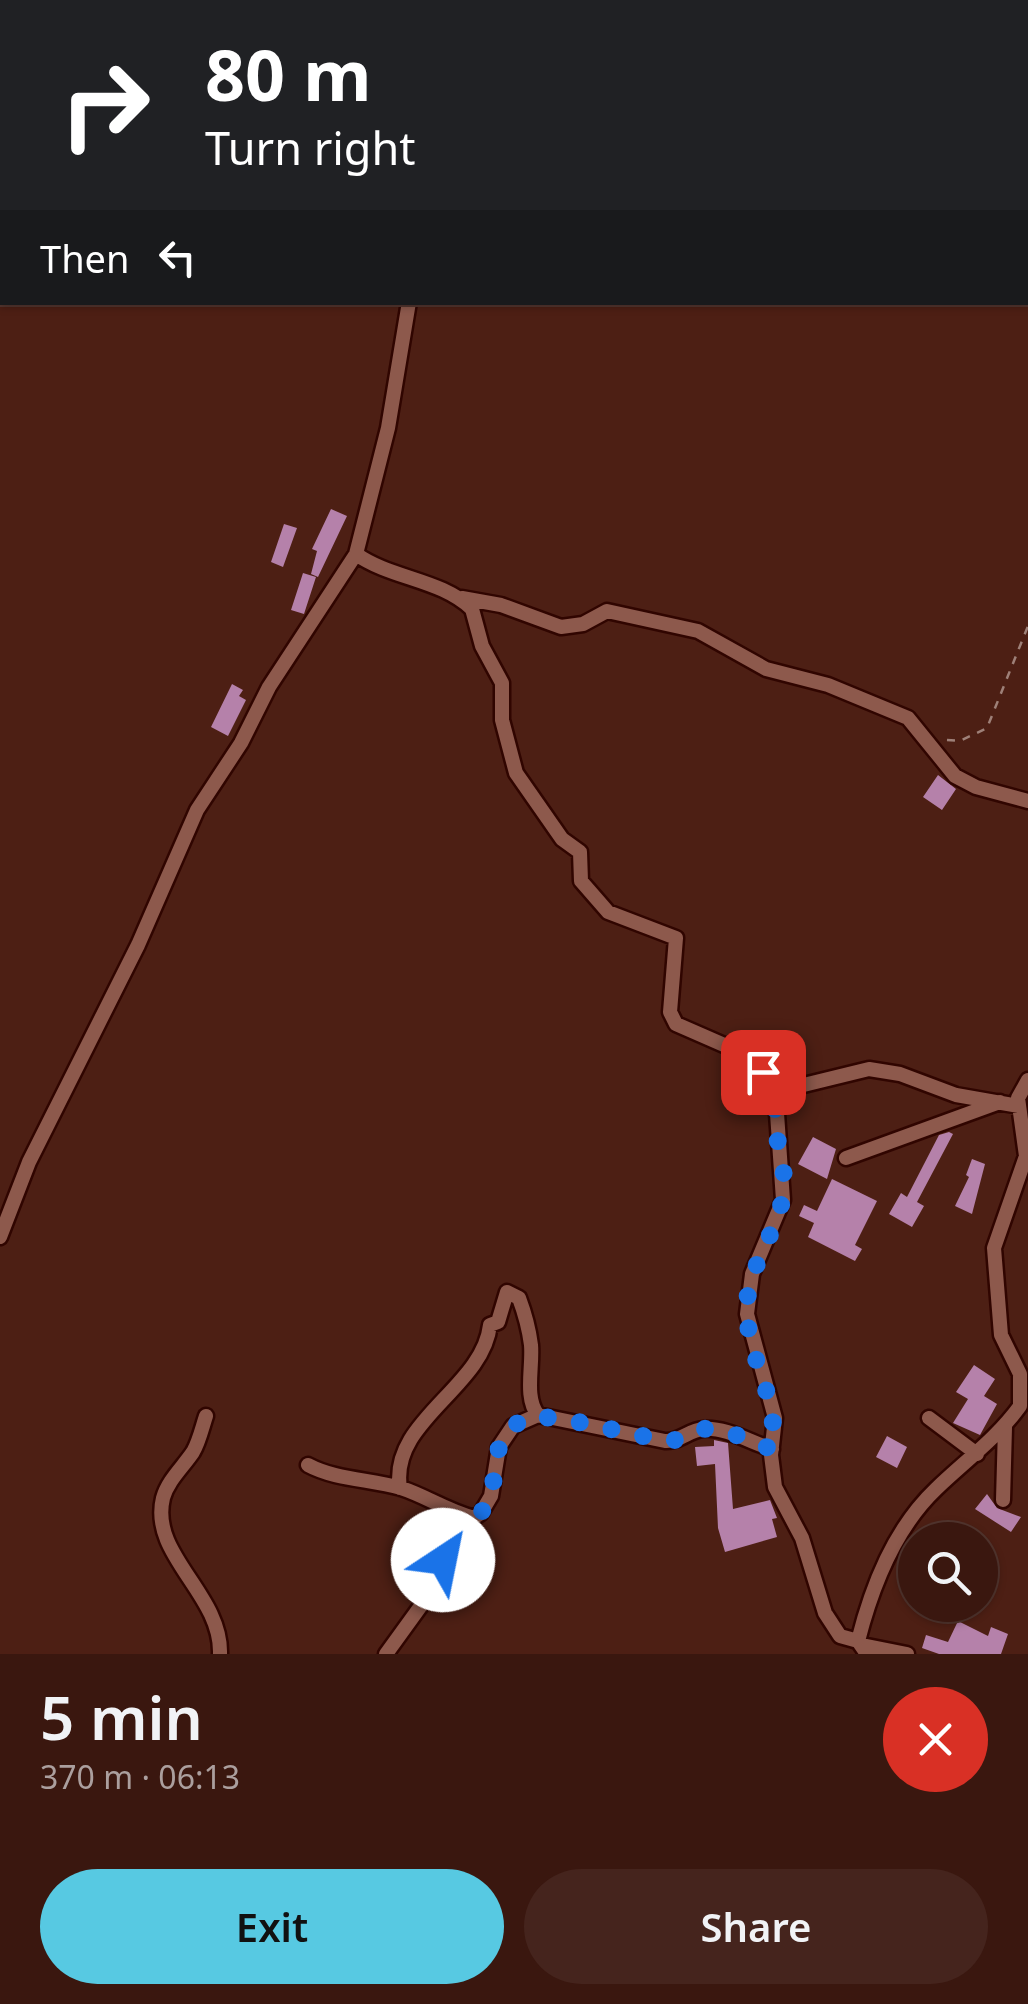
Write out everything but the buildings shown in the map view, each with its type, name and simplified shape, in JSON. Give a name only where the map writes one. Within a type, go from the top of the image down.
[{"type":"street","points":[[0,1237],[60,1093],[138,945],[197,810],[241,743],[269,687],[356,554],[395,393],[409,305]]},
{"type":"street","points":[[356,554],[371,564],[461,598],[501,605],[561,627],[583,624],[607,612],[683,626],[766,669],[828,684],[889,708],[908,718],[926,737],[938,760],[955,776],[976,787],[1028,801]]},
{"type":"street","points":[[461,598],[472,608],[482,646],[502,683],[502,720],[516,774],[562,839],[580,852],[581,881],[608,912],[676,938],[670,1012],[676,1024],[747,1055],[779,1091],[776,1152],[783,1200],[752,1274],[747,1314],[775,1418],[775,1488],[802,1538],[824,1614],[840,1636],[862,1647],[907,1654]]},
{"type":"street","points":[[779,1091],[869,1069],[900,1074],[956,1095],[1019,1106]]},
{"type":"street","points":[[862,1647],[887,1557],[901,1532],[936,1488],[1005,1426],[1020,1406],[1026,1388],[1001,1334],[994,1248],[1026,1156],[1019,1106],[1021,1086],[1028,1080]]},
{"type":"street","points":[[846,1158],[1000,1102]]},
{"type":"street","points":[[400,1488],[397,1470],[406,1452],[426,1419],[465,1376],[488,1336],[490,1325],[498,1322],[507,1292],[519,1298],[526,1316],[532,1350],[530,1400],[538,1415]]},
{"type":"street","points":[[386,1654],[428,1596],[458,1529],[474,1518],[491,1496],[499,1447],[513,1426],[538,1415],[675,1442],[699,1429],[723,1430],[772,1449]]},
{"type":"street","points":[[206,1416],[194,1450],[164,1497],[162,1521],[185,1574],[214,1612],[220,1654]]},
{"type":"street","points":[[929,1418],[977,1454]]},
{"type":"street","points":[[1003,1500],[1005,1426]]},
{"type":"street","points":[[308,1466],[323,1473],[400,1488],[437,1508],[474,1518]]},
{"type":"path","points":[[926,737],[960,741],[987,728],[1028,626]]},
{"type":"route","points":[[443,1560],[458,1529],[481,1513],[491,1496],[499,1447],[513,1426],[528,1417],[560,1418],[621,1435],[675,1442],[699,1429],[723,1430],[772,1449],[775,1418],[747,1314],[752,1274],[770,1236],[784,1188],[776,1152],[779,1091],[763,1072]]}]
